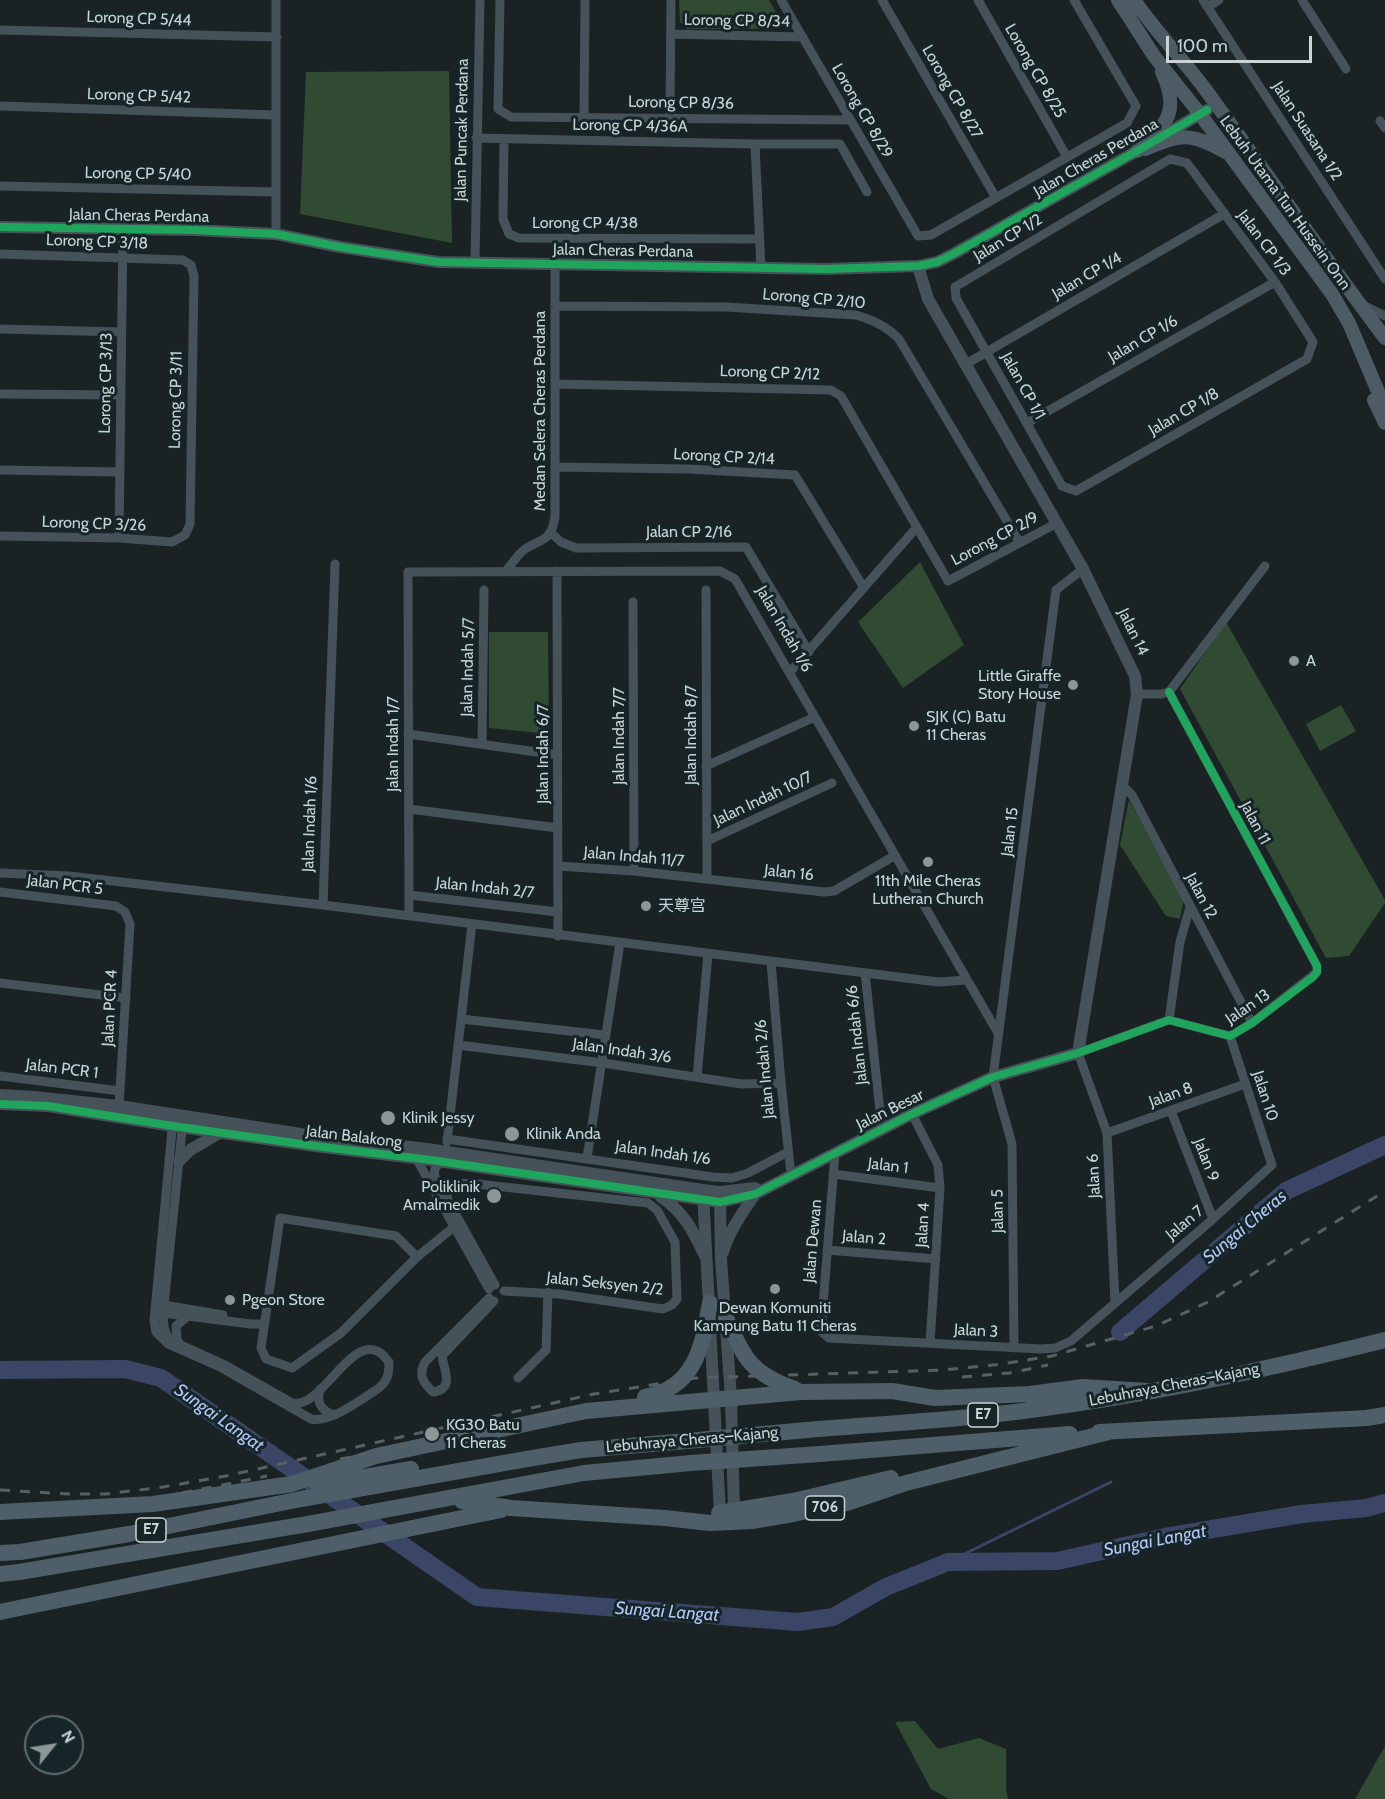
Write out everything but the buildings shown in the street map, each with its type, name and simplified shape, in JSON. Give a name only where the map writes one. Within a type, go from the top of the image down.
[{"type":"highway","points":[[586,1411],[611,1402],[660,1394],[679,1382],[692,1369],[703,1344],[710,1303]]},
{"type":"highway","points":[[726,1318],[744,1354],[758,1372],[775,1382],[801,1392]]},
{"type":"highway","name":"Lebuhraya Cheras–Kajang","points":[[0,1553],[20,1552],[129,1534],[301,1499],[581,1450],[1045,1408],[1148,1392],[1385,1340]]},
{"type":"highway","points":[[286,1488],[376,1456],[586,1411],[801,1392],[892,1391],[935,1398],[1030,1394],[1083,1388],[1148,1392]]},
{"type":"highway","name":"Lebuhraya Cheras–Kajang","points":[[0,1574],[309,1524],[584,1473],[1109,1432],[1367,1418],[1385,1415]]},
{"type":"highway","points":[[441,1500],[511,1508],[665,1518],[690,1513],[727,1512],[793,1501],[886,1479],[980,1464],[1109,1432]]},
{"type":"highway","points":[[4,1512],[54,1516],[153,1513],[191,1508],[286,1488],[484,1458],[527,1459]]},
{"type":"highway","name":"706","points":[[665,1518],[710,1523],[752,1521],[793,1514],[847,1503],[906,1483],[980,1464]]},
{"type":"highway","points":[[0,1612],[511,1508]]},
{"type":"main road","name":"Lebuh Utama Tun Hussein Onn","points":[[1118,0],[1154,56],[1204,112],[1231,156],[1332,294],[1349,323],[1385,408]]},
{"type":"main road","name":"Lebuh Utama Tun Hussein Onn","points":[[1134,0],[1180,61],[1199,81],[1385,338]]},
{"type":"main road","points":[[1137,152],[1162,128],[1171,109],[1171,97],[1164,75],[1154,56]]},
{"type":"main road","points":[[1180,61],[1207,102],[1204,112],[1217,114],[1238,143],[1252,155]]},
{"type":"main road","points":[[1137,152],[1180,136],[1194,137],[1231,156]]},
{"type":"main road","points":[[1349,323],[1353,356],[1385,423]]},
{"type":"street","points":[[276,0],[276,234]]},
{"type":"street","name":"Jalan Puncak Perdana","points":[[475,261],[480,0]]},
{"type":"street","name":"Lorong CP 8/36","points":[[500,0],[498,109],[511,117],[850,120]]},
{"type":"street","points":[[584,117],[585,0]]},
{"type":"street","points":[[670,118],[671,0]]},
{"type":"street","name":"Lorong CP 8/29","points":[[782,0],[918,236],[931,235],[996,198]]},
{"type":"street","name":"Lorong CP 8/27","points":[[882,0],[996,198]]},
{"type":"street","name":"Lorong CP 8/25","points":[[978,0],[1067,157]]},
{"type":"street","points":[[996,198],[1126,123],[1136,106],[1074,0]]},
{"type":"street","points":[[1206,4],[1219,0]]},
{"type":"street","points":[[1302,0],[1346,69]]},
{"type":"street","name":"Jalan Suasana 1/2","points":[[1206,4],[1385,279]]},
{"type":"street","name":"Lorong CP 5/44","points":[[0,30],[277,38]]},
{"type":"street","name":"Lorong CP 8/34","points":[[670,34],[803,37]]},
{"type":"street","name":"Lorong CP 5/42","points":[[0,106],[276,116]]},
{"type":"street","name":"Jalan Cheras Perdana","points":[[0,227],[276,234],[340,247],[438,262],[826,269],[918,266],[937,262],[955,253],[1204,112]]},
{"type":"street","name":"Lorong CP 4/36A","points":[[476,138],[840,144],[867,192]]},
{"type":"street","name":"Lorong CP 4/38","points":[[504,138],[503,219],[508,234],[519,238],[759,238]]},
{"type":"street","points":[[755,144],[761,268]]},
{"type":"street","name":"Jalan CP 1/3","points":[[1170,159],[1187,163],[1275,282],[1313,342],[1307,359]]},
{"type":"street","name":"Jalan CP 1/2","points":[[955,287],[1170,159]]},
{"type":"street","name":"Lorong CP 5/40","points":[[0,186],[276,192]]},
{"type":"street","name":"Jalan CP 1/4","points":[[966,364],[1224,214]]},
{"type":"street","name":"Lorong CP 3/13","points":[[119,538],[123,229]]},
{"type":"street","name":"Lorong CP 3/18","points":[[0,254],[183,260],[191,265]]},
{"type":"street","name":"Medan Selera Cheras Perdana","points":[[506,572],[525,549],[543,541],[551,533],[555,517],[555,263]]},
{"type":"street","name":"Lorong CP 3/11","points":[[185,535],[190,524],[194,276],[191,265]]},
{"type":"street","name":"Jalan 14","points":[[918,266],[928,299],[1083,569],[1136,676],[1137,694],[1078,1053]]},
{"type":"street","name":"Jalan CP 1/6","points":[[1027,423],[1275,282]]},
{"type":"street","name":"Jalan CP 1/1","points":[[955,287],[956,298],[1062,486],[1076,491]]},
{"type":"street","points":[[1358,302],[1385,316]]},
{"type":"street","name":"Lorong CP 2/10","points":[[555,306],[726,307],[856,315],[875,321],[899,339],[1020,543]]},
{"type":"street","points":[[0,329],[122,332]]},
{"type":"street","name":"Jalan CP 1/8","points":[[1076,491],[1307,359]]},
{"type":"street","name":"Lorong CP 2/12","points":[[555,384],[831,390],[841,396],[948,581]]},
{"type":"street","points":[[0,393],[121,395]]},
{"type":"street","name":"Lorong CP 2/14","points":[[555,467],[688,469],[795,475],[864,588]]},
{"type":"street","points":[[0,470],[120,472]]},
{"type":"street","name":"Lorong CP 2/9","points":[[948,581],[1057,523]]},
{"type":"street","points":[[790,672],[917,527]]},
{"type":"street","name":"Jalan CP 2/16","points":[[551,533],[561,542],[576,548],[746,547],[809,651]]},
{"type":"street","name":"Lorong CP 3/26","points":[[0,536],[119,538],[172,542],[185,535]]},
{"type":"street","name":"Jalan Indah 1/6","points":[[324,905],[335,564]]},
{"type":"street","points":[[1137,694],[1169,692],[1265,566]]},
{"type":"street","name":"Jalan 15","points":[[993,1077],[1056,590],[1083,569]]},
{"type":"street","name":"Jalan Indah 1/6","points":[[408,572],[720,571],[735,579],[998,1033]]},
{"type":"street","name":"Jalan Indah 1/7","points":[[408,572],[409,916]]},
{"type":"street","name":"Jalan Indah 6/7","points":[[557,572],[558,936]]},
{"type":"street","name":"Jalan Indah 5/7","points":[[482,744],[484,590]]},
{"type":"street","name":"Jalan Indah 8/7","points":[[706,590],[707,879]]},
{"type":"street","name":"Jalan Indah 7/7","points":[[633,602],[634,871]]},
{"type":"street","name":"Jalan 11","points":[[1169,692],[1317,966]]},
{"type":"street","points":[[706,766],[815,717]]},
{"type":"street","points":[[408,734],[558,755]]},
{"type":"street","name":"Jalan Indah 10/7","points":[[707,841],[832,783]]},
{"type":"street","name":"Jalan 12","points":[[1122,785],[1132,795],[1252,1023]]},
{"type":"street","points":[[409,809],[558,828]]},
{"type":"street","name":"Jalan 16","points":[[707,879],[824,892],[834,891],[894,856]]},
{"type":"street","name":"Jalan Indah 11/7","points":[[558,866],[707,879]]},
{"type":"street","points":[[0,873],[69,876],[324,905],[938,982],[967,980]]},
{"type":"street","name":"Jalan PCR 5","points":[[0,892],[116,906],[125,912]]},
{"type":"street","name":"Jalan Indah 2/7","points":[[409,895],[558,912]]},
{"type":"street","points":[[1078,1053],[1169,1020],[1180,942],[1190,907]]},
{"type":"street","name":"Jalan PCR 4","points":[[119,1106],[130,924],[125,912]]},
{"type":"street","points":[[472,924],[445,1151],[434,1172],[492,1293]]},
{"type":"street","points":[[587,1158],[620,943]]},
{"type":"street","points":[[697,1077],[708,954]]},
{"type":"street","name":"Jalan Indah 2/6","points":[[771,962],[791,1174]]},
{"type":"street","name":"Jalan 13","points":[[1169,1020],[1230,1036],[1252,1023],[1312,977],[1317,972],[1317,966]]},
{"type":"street","name":"Jalan Indah 6/6","points":[[866,973],[882,1129]]},
{"type":"street","points":[[0,983],[126,998]]},
{"type":"street","name":"Jalan Indah 3/6","points":[[461,1019],[605,1035]]},
{"type":"street","name":"Jalan 10","points":[[1230,1036],[1272,1165]]},
{"type":"street","name":"Jalan Indah 3/6","points":[[458,1045],[603,1063],[750,1085],[781,1083]]},
{"type":"street","name":"Jalan Besar","points":[[720,1197],[758,1191],[912,1114],[993,1077],[1078,1053]]},
{"type":"street","name":"Jalan 6","points":[[1078,1053],[1107,1133],[1115,1302]]},
{"type":"street","name":"Jalan PCR 1","points":[[0,1076],[120,1091]]},
{"type":"street","name":"Jalan 5","points":[[993,1077],[1012,1144],[1014,1348]]},
{"type":"street","name":"Jalan 8","points":[[1107,1133],[1245,1084]]},
{"type":"street","name":"Jalan Balakong","points":[[0,1095],[119,1106],[221,1132],[416,1158],[445,1151],[656,1193],[703,1196]]},
{"type":"street","name":"Jalan Balakong","points":[[0,1104],[48,1106],[445,1151],[703,1196]]},
{"type":"street","name":"Jalan 9","points":[[1171,1111],[1213,1219]]},
{"type":"street","name":"Jalan 4","points":[[912,1114],[938,1165],[940,1188],[930,1343]]},
{"type":"street","points":[[178,1121],[161,1307],[170,1340],[223,1364],[292,1403],[302,1404],[357,1355],[367,1349],[379,1352],[389,1362],[386,1382],[335,1415],[317,1420],[311,1419],[222,1368],[168,1344],[159,1337],[154,1327],[161,1307],[179,1161],[178,1121]]},
{"type":"street","points":[[179,1161],[190,1150],[221,1132]]},
{"type":"street","name":"Jalan Indah 1/6","points":[[445,1151],[587,1158],[732,1178],[748,1173],[788,1152]]},
{"type":"street","name":"Jalan Dewan","points":[[821,1331],[835,1153]]},
{"type":"street","points":[[416,1158],[492,1293],[502,1299],[504,1291],[501,1286],[492,1293],[424,1362],[421,1376],[424,1384],[433,1392],[440,1391],[445,1387],[447,1381],[442,1356],[492,1293]]},
{"type":"street","name":"Jalan 7","points":[[1115,1302],[1213,1219],[1272,1165]]},
{"type":"street","name":"Jalan 1","points":[[833,1174],[940,1188]]},
{"type":"street","points":[[448,1201],[449,1186],[477,1184],[648,1203],[657,1210],[675,1242],[696,1237]]},
{"type":"street","points":[[721,1259],[726,1242],[758,1191]]},
{"type":"street","points":[[656,1193],[674,1205],[684,1216],[708,1263]]},
{"type":"street","points":[[703,1196],[720,1197],[721,1259],[731,1398],[727,1512],[714,1399],[703,1196]]},
{"type":"street","points":[[417,1257],[396,1236],[280,1218],[262,1324],[261,1348],[266,1359],[292,1368],[341,1334],[417,1257],[454,1227]]},
{"type":"street","name":"Jalan Seksyen 2/2","points":[[504,1291],[548,1292],[663,1309],[672,1305],[677,1299],[675,1242]]},
{"type":"street","name":"Jalan 2","points":[[827,1250],[936,1259]]},
{"type":"street","points":[[518,1378],[546,1350],[548,1292]]},
{"type":"street","name":"Jalan 3","points":[[821,1331],[829,1338],[1041,1349],[1064,1345],[1071,1341],[1115,1302]]},
{"type":"street","points":[[161,1307],[188,1316],[262,1324]]},
{"type":"street","points":[[161,1307],[253,1319],[262,1324]]},
{"type":"street","points":[[180,1344],[177,1340],[176,1326],[188,1316]]},
{"type":"street","points":[[320,1389],[318,1400],[320,1406],[326,1412],[335,1415]]},
{"type":"green space","points":[[679,0],[769,0],[782,23],[779,29],[687,29],[680,22]]},
{"type":"green space","points":[[449,71],[452,243],[300,214],[306,72]]},
{"type":"green space","points":[[920,562],[964,645],[903,688],[858,622]]},
{"type":"green space","points":[[1226,622],[1385,900],[1349,956],[1326,958],[1180,689]]},
{"type":"green space","points":[[489,632],[548,632],[549,734],[489,728]]},
{"type":"green space","points":[[1341,705],[1356,731],[1320,751],[1306,724]]},
{"type":"green space","points":[[1129,800],[1184,899],[1180,919],[1166,916],[1120,845]]},
{"type":"green space","points":[[915,1721],[938,1749],[979,1738],[1006,1749],[1008,1799],[949,1799],[931,1789],[895,1722]]},
{"type":"green space","points":[[1385,1746],[1385,1799],[1355,1799]]},
{"type":"waterway","name":"Sungai Cheras","points":[[1120,1332],[1286,1191],[1385,1145]]},
{"type":"waterway","name":"Sungai Langat","points":[[0,1370],[125,1369],[161,1378],[477,1597],[798,1622],[833,1617],[886,1587],[948,1562],[1057,1561],[1165,1537],[1302,1514],[1366,1508],[1385,1503]]},
{"type":"waterway","name":"Sungai Cheras","points":[[948,1562],[1111,1482]]},
{"type":"railway","points":[[0,1490],[106,1494],[163,1487],[226,1476],[594,1394],[696,1378],[944,1370],[1052,1356],[1156,1326],[1208,1302],[1385,1191]]},
{"type":"railway","points":[[962,1377],[1009,1373],[1048,1365]]},
{"type":"railway","points":[[340,1459],[439,1440],[577,1407]]},
{"type":"railway","points":[[182,1493],[267,1476]]},
{"type":"cycle path","points":[[0,227],[194,230],[276,234],[340,247],[438,262],[826,269],[918,266],[937,262],[955,253],[1207,110]]},
{"type":"cycle path","points":[[0,1104],[48,1106],[173,1126],[431,1160],[720,1202],[755,1194],[912,1114],[993,1077],[1078,1053],[1169,1020],[1230,1036],[1252,1023],[1313,977],[1317,972],[1317,966],[1169,692]]},
{"type":"place","name":"A","points":[[1294,661]]},
{"type":"place","name":"Little Giraffe Story House","points":[[1073,685]]},
{"type":"place","name":"SJK (C) Batu 11 Cheras","points":[[914,726]]},
{"type":"place","name":"11th Mile Cheras Lutheran Church","points":[[928,862]]},
{"type":"place","name":"天尊宫","points":[[646,906]]},
{"type":"place","name":"Klinik Jessy","points":[[388,1118]]},
{"type":"place","name":"Klinik Anda","points":[[512,1134]]},
{"type":"place","name":"Poliklinik Amalmedik","points":[[494,1196]]},
{"type":"place","name":"Dewan Komuniti Kampung Batu 11 Cheras","points":[[775,1289]]},
{"type":"place","name":"Pgeon Store","points":[[230,1300]]},
{"type":"place","name":"KG30 Batu 11 Cheras","points":[[432,1434]]}]
